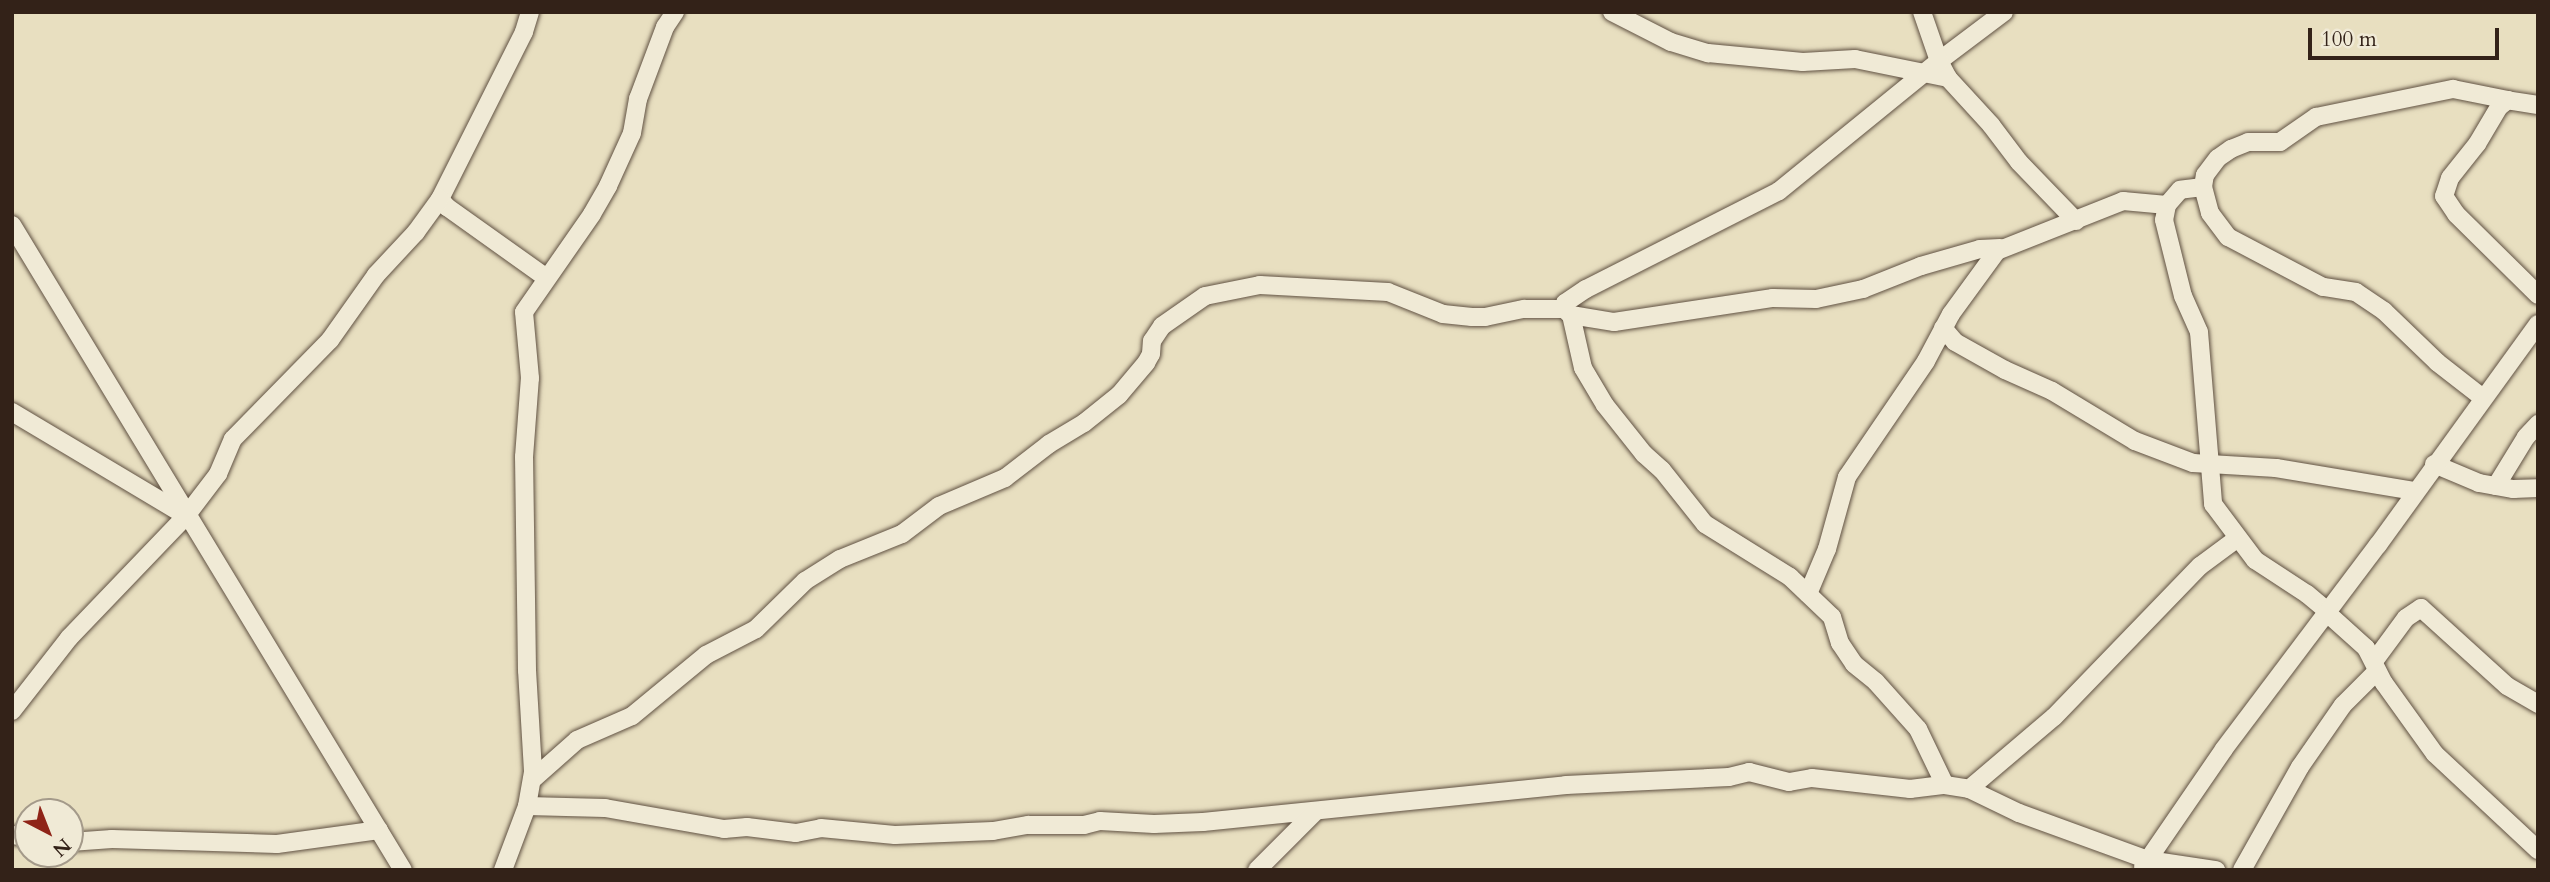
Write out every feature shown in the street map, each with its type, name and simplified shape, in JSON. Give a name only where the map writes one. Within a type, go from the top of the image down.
[{"type":"street","points":[[12,711],[69,638],[186,516],[218,474],[233,439],[330,340],[376,275],[416,232],[440,199],[524,32],[530,12]]},
{"type":"street","points":[[503,870],[527,806],[532,780],[526,658],[524,457],[530,378],[524,312],[545,277],[592,214],[608,186],[632,133],[638,99],[666,27],[675,12]]},
{"type":"street","points":[[1612,12],[1662,38],[1708,53],[1803,62],[1855,59],[1932,66],[1948,78],[1991,125],[2019,162],[2076,221]]},
{"type":"street","points":[[1922,12],[1932,66]]},
{"type":"street","points":[[1945,785],[1918,729],[1876,682],[1854,664],[1840,643],[1832,617],[1790,577],[1705,524],[1694,514],[1662,470],[1644,454],[1593,385],[1579,358],[1565,303],[1586,289],[1779,191],[1932,66],[2004,12]]},
{"type":"street","points":[[2483,398],[2437,362],[2384,311],[2356,292],[2323,286],[2228,237],[2210,213],[2203,187],[2205,175],[2218,158],[2231,149],[2248,142],[2280,142],[2316,117],[2453,89],[2538,105]]},
{"type":"street","points":[[2508,100],[2499,107],[2484,133],[2450,178],[2444,196],[2456,214],[2538,295]]},
{"type":"street","points":[[2203,187],[2180,190],[2167,205],[2164,220],[2183,296],[2199,332],[2206,383],[2208,464],[2213,504],[2255,561],[2307,594],[2376,665],[2435,754],[2538,850]]},
{"type":"street","points":[[440,199],[447,207],[545,277]]},
{"type":"street","points":[[532,780],[578,740],[632,716],[706,655],[756,629],[805,581],[840,559],[902,534],[939,506],[1005,478],[1049,444],[1084,423],[1119,395],[1146,363],[1151,354],[1152,341],[1162,326],[1205,296],[1260,285],[1306,286],[1396,293],[1443,314],[1485,317],[1524,309],[1568,312],[1614,322],[1773,298],[1816,299],[1863,289],[1921,266],[1980,249],[2000,248],[2123,201],[2167,205]]},
{"type":"street","points":[[12,225],[403,870]]},
{"type":"street","points":[[1808,594],[1827,549],[1847,477],[2000,248]]},
{"type":"street","points":[[2144,865],[2224,749],[2538,324]]},
{"type":"street","points":[[1940,335],[2004,370],[2052,391],[2135,441],[2193,463],[2276,468],[2416,491]]},
{"type":"street","points":[[12,412],[186,516]]},
{"type":"street","points":[[2496,486],[2526,437],[2538,424]]},
{"type":"street","points":[[2434,464],[2479,484],[2538,488]]},
{"type":"street","points":[[1969,789],[2054,718],[2200,566],[2238,538]]},
{"type":"street","points":[[2242,870],[2300,767],[2343,705],[2376,665],[2406,618],[2421,608],[2507,686],[2538,704]]},
{"type":"street","points":[[527,806],[605,808],[724,829],[747,827],[796,833],[821,828],[895,835],[993,831],[1028,825],[1084,825],[1100,821],[1154,824],[1203,822],[1589,783],[1729,777],[1749,772],[1789,782],[1812,778],[1910,789],[1945,785],[1969,789],[2144,865],[2216,870]]},
{"type":"street","points":[[1257,870],[1315,812]]},
{"type":"street","points":[[84,841],[112,839],[277,844],[379,830]]}]
